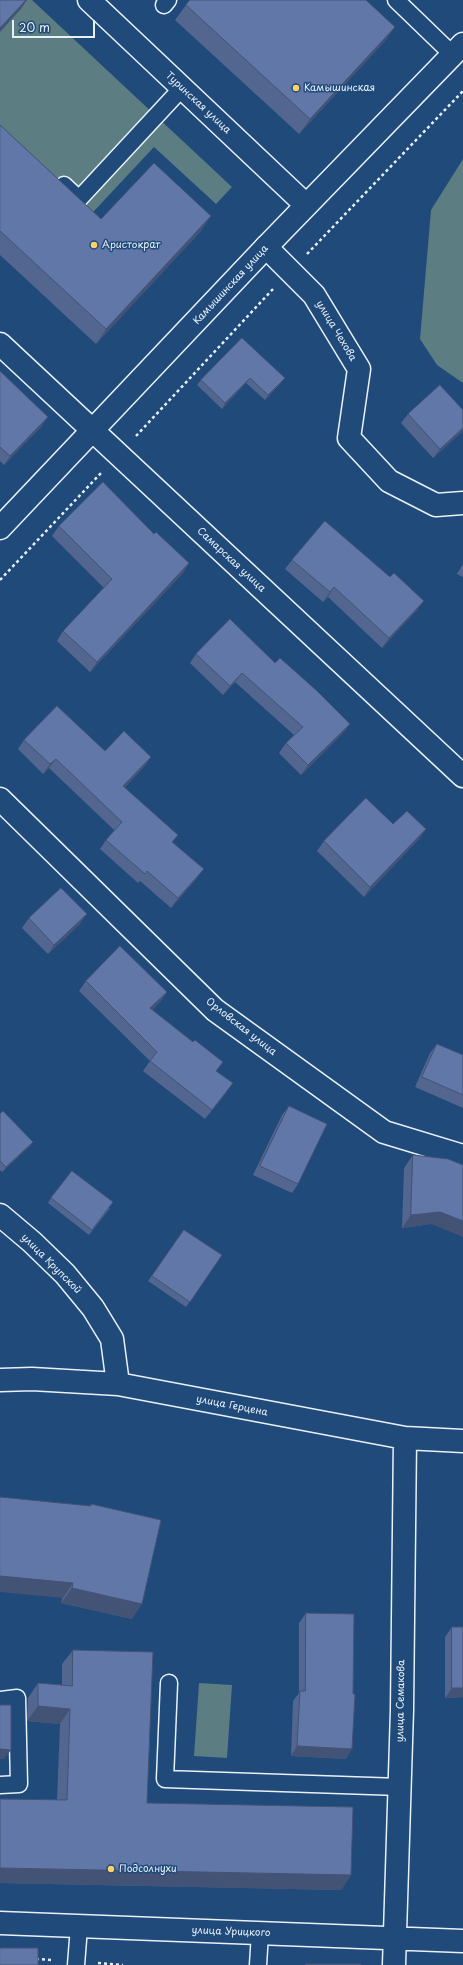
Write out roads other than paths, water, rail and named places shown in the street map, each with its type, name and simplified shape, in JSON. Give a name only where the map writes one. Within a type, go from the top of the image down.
[{"type":"street","name":"Туринская улица","points":[[89,0],[306,206]]},
{"type":"street","name":"Камышинская улица","points":[[0,528],[306,206],[458,50]]},
{"type":"street","name":"улица Чехова","points":[[266,248],[314,295],[359,369],[349,438],[389,481],[436,505],[463,503]]},
{"type":"street","name":"Самарская улица","points":[[0,344],[463,776]]},
{"type":"street","name":"Орловская улица","points":[[0,799],[215,1010],[384,1132],[463,1156]]},
{"type":"street","name":"улица Крупской","points":[[0,1215],[32,1242],[65,1274],[93,1308],[112,1339],[118,1384]]},
{"type":"street","name":"улица Герцена","points":[[0,1380],[32,1379],[118,1384],[404,1438],[463,1440]]},
{"type":"street","name":"улица Семакова","points":[[394,1965],[400,1787],[404,1438]]},
{"type":"street","name":"улица Урицкого","points":[[0,1923],[394,1937],[463,1941]]},
{"type":"lane","points":[[396,0],[458,50]]},
{"type":"lane","points":[[51,173],[80,199],[182,88]]},
{"type":"lane","points":[[168,1683],[165,1779],[400,1787]]},
{"type":"lane","points":[[0,1700],[17,1698],[19,1784],[0,1785]]},
{"type":"lane","points":[[76,1965],[79,1927]]},
{"type":"lane","points":[[258,1965],[260,1933]]},
{"type":"place","name":"Камышинская","points":[[296,88]]},
{"type":"place","name":"Аристократ","points":[[94,245]]},
{"type":"place","name":"Подсолнухи","points":[[111,1869]]}]
